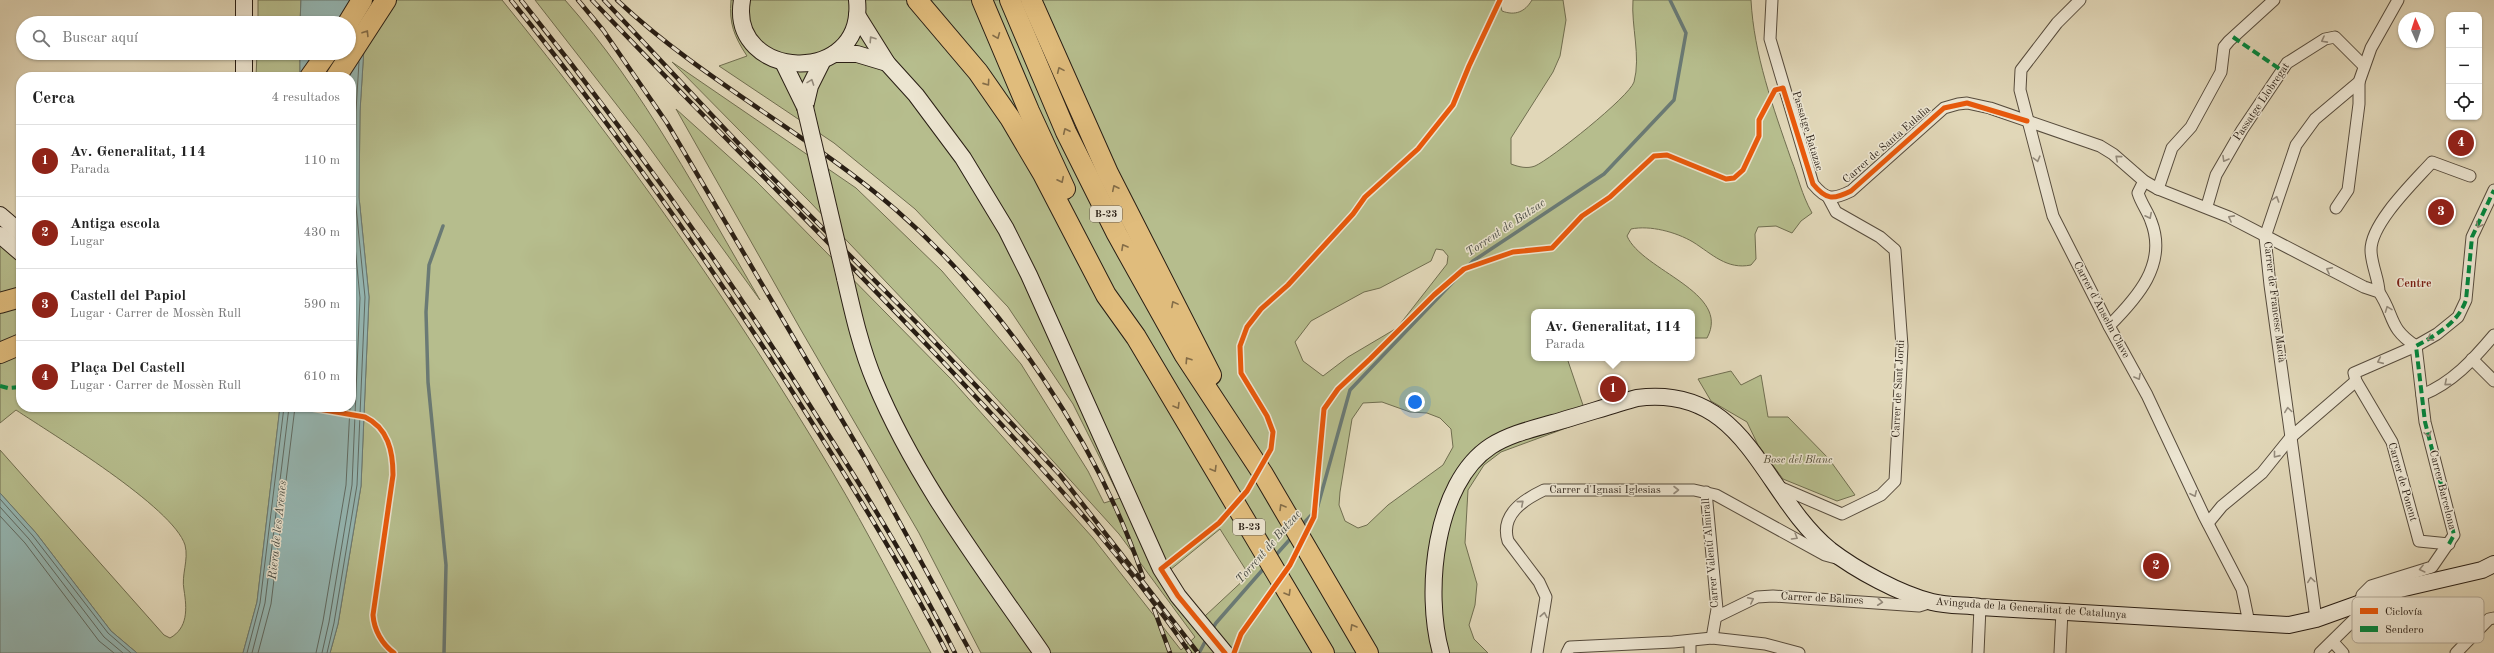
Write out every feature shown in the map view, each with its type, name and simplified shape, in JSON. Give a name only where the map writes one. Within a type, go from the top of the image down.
[{"type":"highway","points":[[352,16],[362,0]]},
{"type":"highway","points":[[356,46],[386,0]]},
{"type":"highway","points":[[917,0],[978,72],[1010,118],[1043,174],[1106,295],[1136,337]]},
{"type":"highway","name":"B-23","points":[[982,0],[1038,131],[1119,293],[1136,337],[1324,653]]},
{"type":"highway","name":"B-23","points":[[1010,0],[1066,132],[1117,234],[1184,354],[1228,414],[1368,653]]},
{"type":"highway","points":[[1031,0],[1108,173],[1228,414]]},
{"type":"highway","points":[[314,72],[322,60]]},
{"type":"highway","points":[[339,72],[347,60]]},
{"type":"highway","points":[[0,303],[16,298]]},
{"type":"highway","points":[[0,353],[16,346]]},
{"type":"street","points":[[244,0],[244,16]]},
{"type":"street","points":[[742,0],[742,18],[752,42],[761,52],[783,62],[804,64],[828,57],[857,54],[887,64]]},
{"type":"street","name":"Passatge Batazac","points":[[1767,0],[1770,38],[1813,184],[1822,194],[1828,197]]},
{"type":"street","name":"Passatge Batazac","points":[[1770,38],[1772,0]]},
{"type":"street","name":"Carrer d'Anselm Clave","points":[[2080,0],[2057,22],[2021,70],[2020,90],[2052,216],[2108,326],[2147,395],[2208,523],[2242,589],[2249,623]]},
{"type":"street","points":[[2158,189],[2172,148],[2191,127],[2221,72],[2224,48],[2229,41],[2274,0]]},
{"type":"street","points":[[2336,208],[2348,190],[2359,104],[2359,82],[2371,48],[2398,0]]},
{"type":"street","points":[[805,107],[810,86],[828,57],[849,37],[857,7]]},
{"type":"street","points":[[857,7],[887,64],[903,78],[942,129],[963,158],[992,204],[1029,275],[1161,569],[1178,596],[1222,648]]},
{"type":"street","name":"Passatge Llobregat","points":[[2207,206],[2216,175],[2242,130],[2287,63],[2331,37],[2339,39],[2364,66]]},
{"type":"street","points":[[244,60],[244,72]]},
{"type":"street","points":[[783,62],[805,107],[860,341],[875,382],[900,434],[943,507],[1042,653]]},
{"type":"street","name":"Carrer de Francesc Macià","points":[[2316,619],[2270,285],[2265,237],[2296,145],[2314,119],[2359,82]]},
{"type":"street","name":"Carrer de Santa Eulalia","points":[[1828,197],[1841,196],[1851,191],[1944,108],[1967,103],[2027,121],[2100,146],[2113,154],[2144,181],[2158,189],[2207,206],[2364,287],[2379,292]]},
{"type":"street","points":[[2416,346],[2396,331],[2387,304],[2379,292],[2371,262],[2370,247],[2381,220],[2432,162],[2470,176]]},
{"type":"street","points":[[2108,326],[2143,288],[2154,260],[2156,240],[2151,221],[2138,193],[2144,181]]},
{"type":"street","points":[[2208,523],[2222,506],[2262,473],[2291,437],[2356,381],[2354,373],[2416,346],[2437,334],[2458,316],[2463,309],[2466,300],[2472,237],[2494,190]]},
{"type":"street","name":"Carrer de Sant Jordi","points":[[1776,486],[1842,514],[1881,495],[1894,481],[1902,346],[1894,250],[1880,237],[1836,212],[1828,197]]},
{"type":"street","points":[[0,215],[16,229]]},
{"type":"street","points":[[0,235],[16,249]]},
{"type":"street","points":[[2422,395],[2441,387],[2472,359],[2494,335]]},
{"type":"street","name":"Carrer Barcelona","points":[[2362,597],[2371,586],[2432,567],[2454,535],[2425,422],[2416,346]]},
{"type":"street","points":[[2472,359],[2494,381]]},
{"type":"street","name":"Carrer de Ponent","points":[[2356,381],[2392,442],[2420,541],[2449,544]]},
{"type":"street","name":"Avinguda de la Generalitat de Catalunya","points":[[1441,653],[1435,626],[1433,586],[1436,549],[1442,524],[1450,502],[1476,459],[1505,438],[1637,398],[1658,396],[1678,397],[1692,401],[1722,418],[1736,432],[1817,538],[1844,560],[1878,578],[1932,602],[1980,607],[2289,624],[2316,619],[2352,606]]},
{"type":"street","name":"Carrer d'Ignasi Iglesias","points":[[1537,653],[1546,597],[1539,582],[1508,541],[1506,525],[1516,508],[1526,499],[1544,490],[1694,490],[1706,492],[1716,495],[1825,555],[1844,560]]},
{"type":"street","name":"Carrer Valentí Almirall","points":[[1706,492],[1716,617],[1712,638]]},
{"type":"street","name":"Avinguda de la Generalitat de Catalunya","points":[[2376,597],[2482,570],[2494,564]]},
{"type":"street","name":"Carrer de Balmes","points":[[1716,617],[1757,597],[1773,596],[1919,606],[1932,602]]},
{"type":"street","points":[[1978,653],[1980,607]]},
{"type":"street","points":[[2060,653],[2062,611]]},
{"type":"street","points":[[2484,624],[2489,619],[2494,618]]},
{"type":"street","points":[[2320,653],[2352,622]]},
{"type":"street","points":[[1567,653],[1570,647],[1690,641],[1712,638],[1765,644],[1799,653]]},
{"type":"street","points":[[1690,641],[1690,653]]},
{"type":"street","points":[[2333,642],[2343,653]]},
{"type":"street","points":[[2456,653],[2466,643]]},
{"type":"green space","points":[[258,0],[301,0],[300,16],[258,16]]},
{"type":"green space","points":[[367,0],[502,0],[547,56],[634,172],[676,230],[757,350],[796,411],[846,495],[931,653],[330,653],[338,624],[361,486],[369,297],[359,197],[360,111]]},
{"type":"green space","points":[[535,0],[565,0],[594,34],[646,107],[670,145],[760,300],[641,136]]},
{"type":"green space","points":[[731,0],[1499,0],[1502,11],[1515,13],[1523,10],[1532,0],[1563,0],[1566,20],[1560,56],[1553,72],[1511,138],[1511,164],[1520,167],[1532,167],[1557,152],[1589,127],[1629,90],[1634,82],[1637,62],[1633,20],[1633,0],[1751,0],[1756,41],[1765,81],[1800,186],[1812,213],[1801,221],[1792,233],[1776,226],[1758,227],[1755,234],[1756,259],[1751,265],[1742,266],[1720,260],[1686,238],[1671,232],[1646,228],[1631,229],[1627,236],[1636,249],[1697,295],[1707,308],[1711,322],[1707,338],[1695,338],[1695,309],[1531,309],[1531,361],[1568,361],[1588,420],[1501,452],[1484,465],[1468,490],[1465,543],[1477,584],[1475,605],[1469,625],[1474,639],[1488,653],[981,653],[919,533],[801,330],[676,109],[756,181],[951,379],[1093,538],[1181,650],[1195,637],[1119,534],[986,387],[810,202],[672,62],[856,188],[942,271],[1021,364],[1088,471],[1104,503],[1120,498],[1073,404],[1008,307],[915,209],[834,143],[719,66],[747,56],[733,30]],"holes":[[[1436,249],[1443,250],[1448,256],[1447,264],[1397,328],[1348,357],[1323,376],[1303,361],[1295,342],[1311,321],[1364,292],[1380,288],[1431,261]],[[1382,402],[1410,412],[1427,413],[1440,418],[1451,429],[1453,447],[1443,465],[1388,505],[1367,525],[1358,528],[1345,521],[1339,505],[1352,419],[1363,403]],[[1220,529],[1249,575],[1205,616],[1176,585],[1170,570]]]},
{"type":"green space","points":[[257,60],[300,60],[300,72],[256,72]]},
{"type":"green space","points":[[0,208],[16,222],[16,410],[0,423]]},
{"type":"green space","name":"Bosc del Blanc","points":[[1731,371],[1741,385],[1761,375],[1768,417],[1788,417],[1829,459],[1855,495],[1837,501],[1783,479],[1758,445],[1747,422],[1711,401],[1698,379]]},
{"type":"green space","points":[[19,412],[279,412],[257,602],[243,653],[137,653],[111,631],[36,533],[0,493],[0,450],[164,635],[170,638],[180,629],[186,611],[183,584],[186,556],[185,545],[176,529],[159,511],[110,472]]},
{"type":"water","name":"Riera de les Arenes","points":[[301,0],[367,0],[360,111],[359,197],[369,297],[361,486],[338,624],[330,653],[243,653],[257,602],[279,412],[356,412],[356,72],[300,72],[300,60],[356,60],[356,16],[300,16]]},
{"type":"water","points":[[0,493],[36,533],[111,631],[137,653],[0,653]]},
{"type":"waterway","name":"Torrent de Batzac","points":[[1301,526],[1317,509],[1350,390],[1473,261],[1604,174],[1674,100],[1686,33],[1670,0]]},
{"type":"waterway","points":[[443,226],[429,265],[426,312],[428,382],[446,565],[444,653]]},
{"type":"waterway","name":"Torrent de Batzac","points":[[1275,556],[1292,537]]},
{"type":"waterway","name":"Torrent de Batzac","points":[[1211,631],[1216,623],[1265,567]]},
{"type":"waterway","name":"Torrent de Batzac","points":[[1199,653],[1207,638]]},
{"type":"railway","points":[[511,0],[621,142],[690,239],[757,338],[811,420],[872,519],[947,653]]},
{"type":"railway","points":[[521,0],[637,151],[747,308],[871,503],[923,592],[955,653]]},
{"type":"railway","points":[[578,0],[603,30],[667,123],[865,459],[971,653]]},
{"type":"railway","points":[[592,0],[926,344],[1059,487],[1114,552],[1190,653]]},
{"type":"railway","points":[[604,0],[739,144],[916,322],[1060,475],[1198,653]]},
{"type":"railway","points":[[617,0],[684,56],[861,181],[895,209],[935,246],[973,287],[1009,331],[1042,377],[1073,426],[1100,475],[1124,526],[1143,577]]},
{"type":"railway","points":[[1154,609],[1170,653]]},
{"type":"marked path","points":[[2233,37],[2281,70]]},
{"type":"marked path","points":[[2449,544],[2454,535],[2425,422],[2416,346],[2446,328],[2458,315],[2462,308],[2466,300],[2472,237],[2494,190]]},
{"type":"marked path","points":[[0,386],[8,388],[16,387]]},
{"type":"cycle path","points":[[1225,653],[1178,596],[1161,569],[1219,523],[1247,491],[1271,449],[1273,432],[1267,416],[1241,373],[1240,346],[1247,327],[1261,309],[1288,285],[1353,214],[1365,197],[1418,149],[1453,105],[1469,66],[1500,0]]},
{"type":"cycle path","points":[[1234,653],[1241,634],[1290,565],[1314,517],[1324,409],[1338,389],[1434,295],[1464,269],[1513,252],[1552,248],[1582,216],[1610,197],[1654,156],[1667,155],[1726,179],[1734,178],[1743,170],[1759,136],[1759,120],[1775,90],[1783,88],[1813,184],[1822,193],[1830,197],[1839,196],[1851,191],[1944,108],[1967,103],[2027,121]]},
{"type":"cycle path","points":[[336,412],[365,417],[373,422],[379,427],[388,441],[392,457],[393,475],[373,615],[379,636],[394,653]]},
{"type":"place","name":"Plaça Del Castell","points":[[2461,143]]},
{"type":"place","name":"Castell del Papiol","points":[[2441,212]]},
{"type":"place","name":"Av. Generalitat, 114","points":[[1613,389]]},
{"type":"place","name":"Antiga escola","points":[[2156,566]]},
{"type":"district","name":"Centre","points":[[2414,284]]}]
